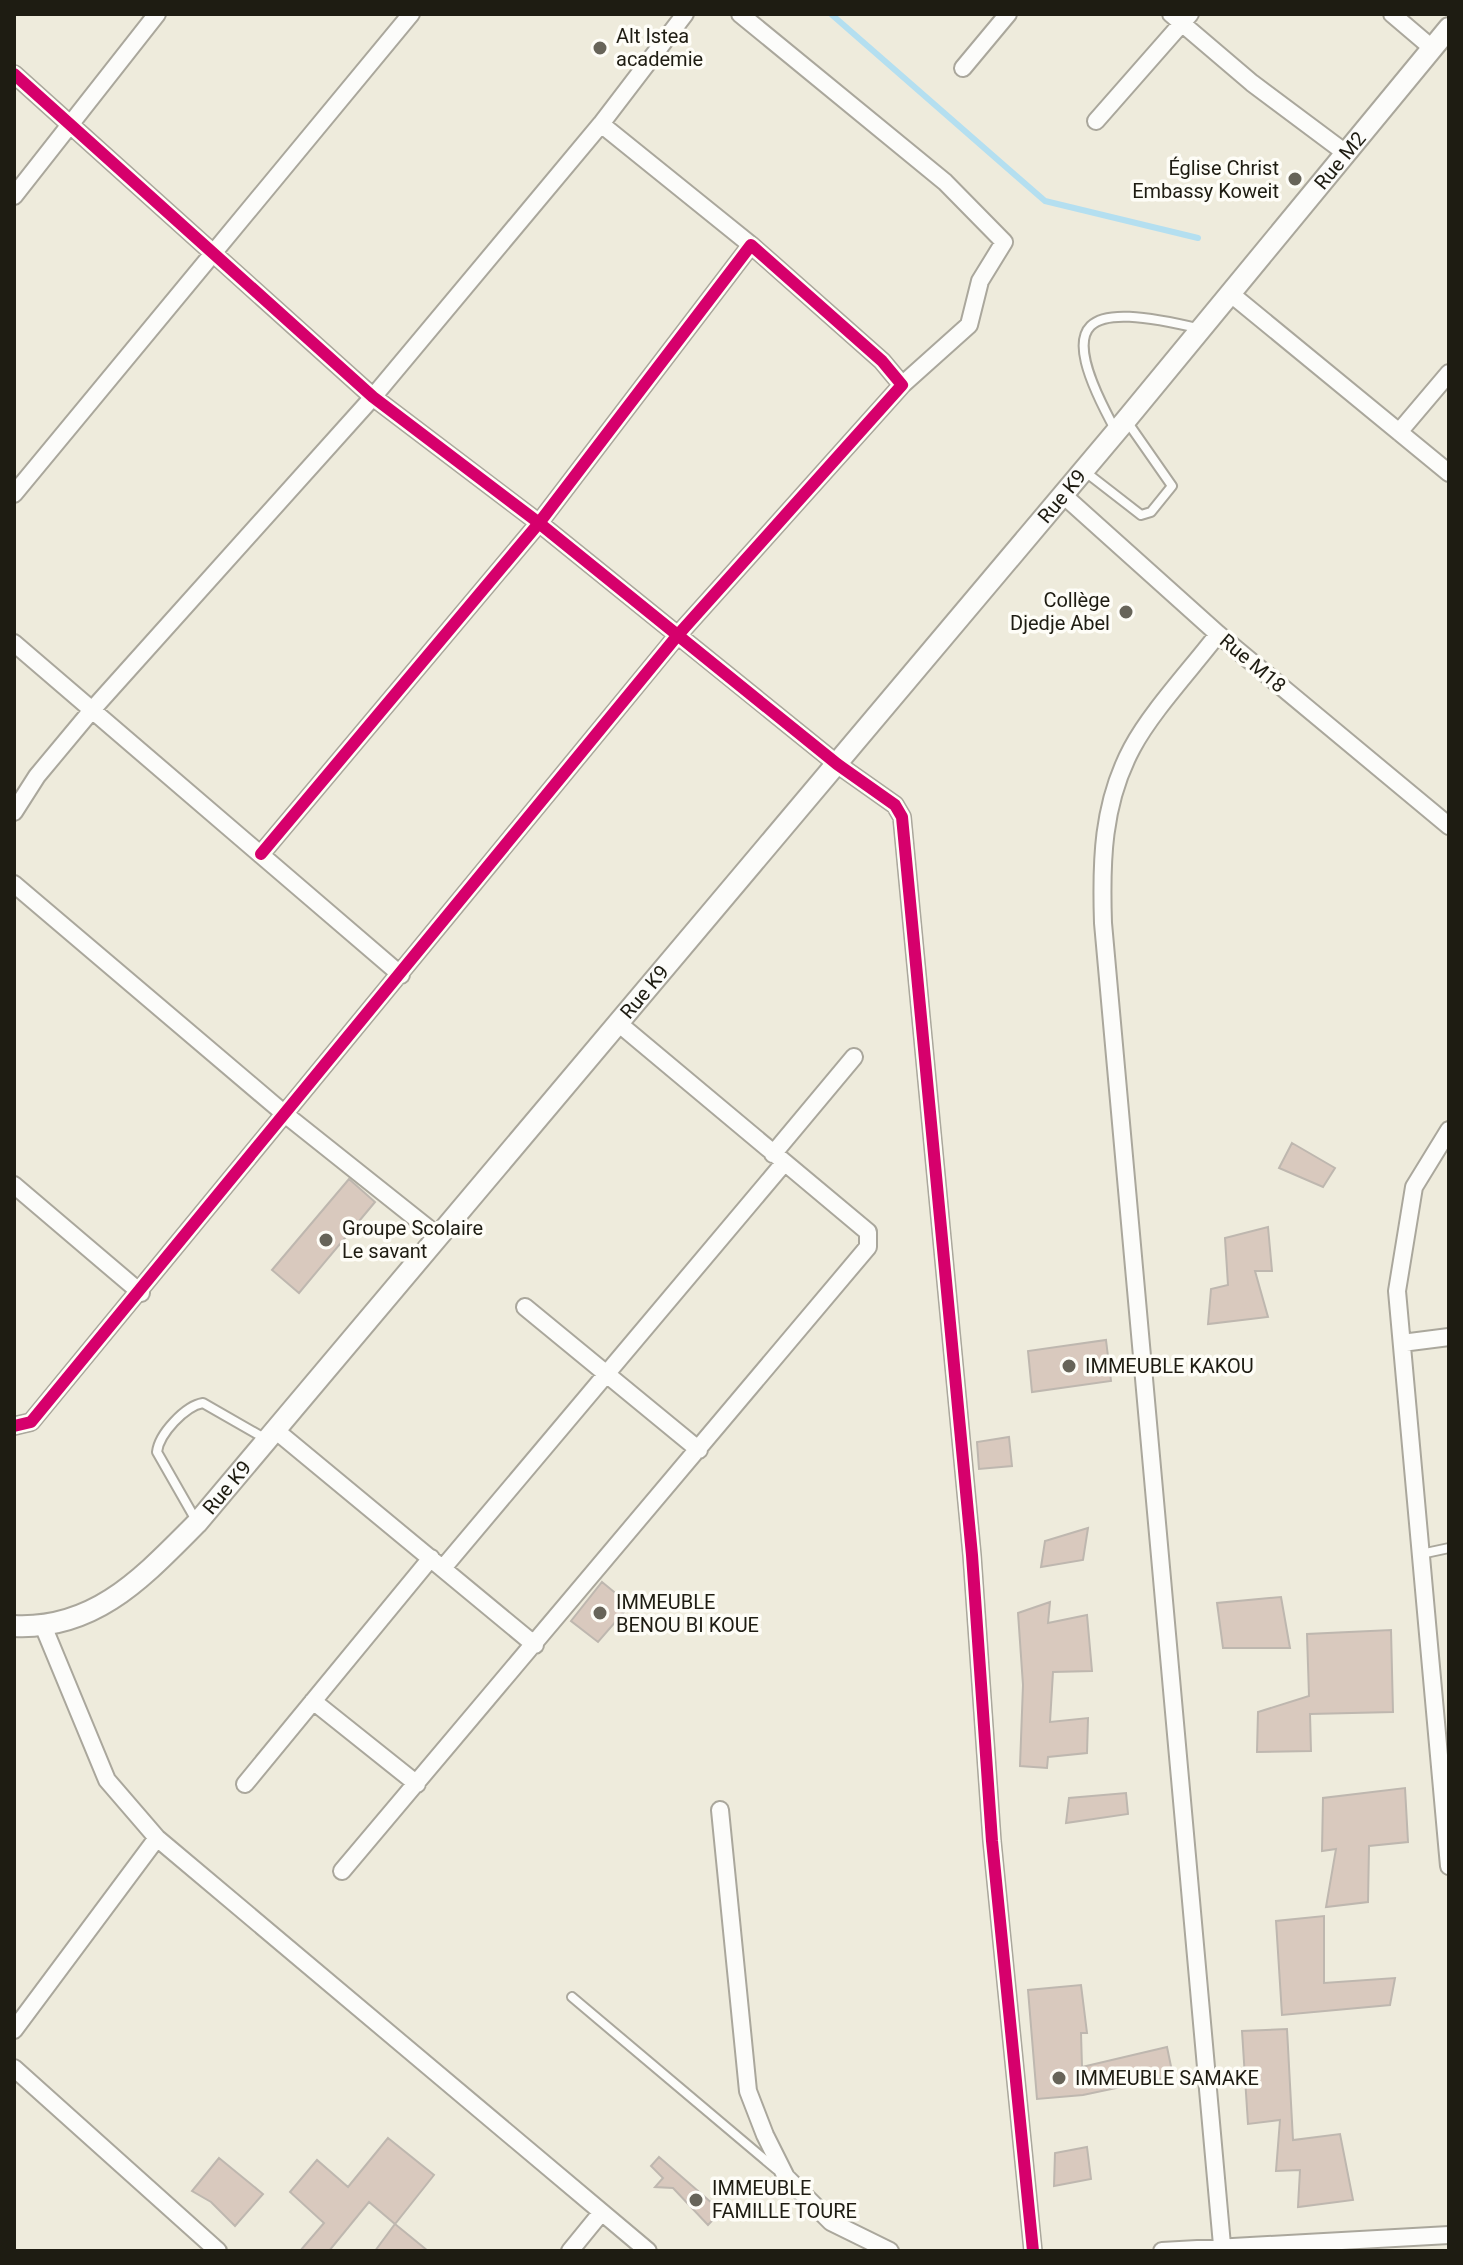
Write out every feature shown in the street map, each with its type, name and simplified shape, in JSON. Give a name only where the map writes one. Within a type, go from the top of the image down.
[{"type":"street","points":[[14,196],[157,14]]},
{"type":"street","points":[[14,494],[211,252],[411,14]]},
{"type":"street","points":[[14,812],[37,776],[92,710],[373,397],[601,124],[685,14]]},
{"type":"street","points":[[14,1426],[31,1422],[141,1293],[677,636],[902,385],[969,325],[980,281],[1004,242],[945,182],[740,14]]},
{"type":"street","points":[[963,68],[1008,14]]},
{"type":"street","points":[[1392,14],[1432,48]]},
{"type":"street","points":[[1096,121],[1181,17],[1252,83],[1347,154]]},
{"type":"street","name":"Rue M2","points":[[1231,294],[1449,28]]},
{"type":"street","points":[[14,74],[373,397],[539,523],[837,764],[895,805],[902,817],[972,1555],[992,1841],[1033,2251]]},
{"type":"street","points":[[601,124],[751,245],[882,361],[902,385]]},
{"type":"street","points":[[261,854],[539,523],[751,245]]},
{"type":"street","points":[[1231,294],[1449,473]]},
{"type":"street","name":"Rue K9","points":[[14,1626],[44,1628],[89,1612],[136,1585],[197,1523],[1231,294]]},
{"type":"street","points":[[1399,432],[1449,373]]},
{"type":"street","name":"Rue M18","points":[[1062,494],[1218,634],[1449,826]]},
{"type":"street","points":[[1218,634],[1132,747],[1110,805],[1101,857],[1103,923],[1222,2245]]},
{"type":"street","points":[[14,643],[401,975]]},
{"type":"street","points":[[14,884],[286,1115],[438,1236]]},
{"type":"street","points":[[342,1871],[868,1247],[868,1232],[617,1022]]},
{"type":"street","points":[[245,1784],[313,1701],[605,1374],[778,1158],[854,1057]]},
{"type":"street","points":[[1449,1130],[1443,1151],[1414,1187],[1397,1291],[1446,1806],[1449,1866]]},
{"type":"street","points":[[14,1185],[141,1293]]},
{"type":"street","points":[[525,1307],[699,1450]]},
{"type":"street","points":[[1402,1343],[1449,1337]]},
{"type":"street","points":[[270,1434],[437,1563],[535,1645]]},
{"type":"street","points":[[44,1628],[107,1780],[157,1838],[648,2251]]},
{"type":"street","points":[[313,1701],[417,1784]]},
{"type":"street","points":[[720,1810],[748,2091],[786,2177],[831,2222],[890,2251]]},
{"type":"street","points":[[14,2030],[157,1838]]},
{"type":"street","points":[[14,2068],[218,2251]]},
{"type":"street","points":[[570,2251],[601,2213]]},
{"type":"street","points":[[1162,2251],[1222,2245],[1449,2235]]},
{"type":"lane","points":[[1083,469],[1141,515],[1151,512],[1172,486],[1094,392],[1084,364],[1082,339],[1089,326],[1101,317],[1120,315],[1151,317],[1201,329]]},
{"type":"lane","points":[[197,1523],[157,1452],[160,1439],[192,1405],[203,1403],[270,1434]]},
{"type":"lane","points":[[1421,1554],[1449,1548]]},
{"type":"lane","points":[[572,1997],[786,2177]]},
{"type":"building","points":[[1292,1143],[1335,1168],[1323,1187],[1279,1168]]},
{"type":"building","points":[[349,1179],[375,1202],[299,1293],[272,1270]]},
{"type":"building","points":[[1268,1227],[1272,1271],[1255,1271],[1268,1317],[1208,1324],[1211,1289],[1228,1285],[1225,1238]]},
{"type":"building","name":"IMMEUBLE KAKOU","points":[[1106,1340],[1111,1381],[1032,1392],[1028,1351]]},
{"type":"building","points":[[1009,1437],[1012,1466],[979,1469],[977,1442]]},
{"type":"building","points":[[1088,1528],[1083,1560],[1041,1567],[1045,1541]]},
{"type":"building","name":"IMMEUBLE BENOU BI KOUE","points":[[602,1582],[630,1605],[598,1642],[571,1621]]},
{"type":"building","points":[[1281,1597],[1290,1648],[1223,1648],[1217,1603]]},
{"type":"building","points":[[1050,1602],[1048,1623],[1087,1615],[1092,1671],[1053,1672],[1050,1722],[1088,1718],[1087,1753],[1048,1757],[1047,1768],[1020,1766],[1023,1685],[1018,1613]]},
{"type":"building","points":[[1391,1630],[1393,1712],[1310,1714],[1311,1751],[1257,1752],[1258,1712],[1309,1696],[1307,1634]]},
{"type":"building","points":[[1405,1788],[1408,1842],[1369,1846],[1368,1902],[1326,1907],[1336,1849],[1322,1851],[1323,1798]]},
{"type":"building","points":[[1126,1793],[1128,1814],[1066,1823],[1069,1798]]},
{"type":"building","points":[[1324,1916],[1324,1983],[1395,1978],[1390,2005],[1282,2015],[1276,1921]]},
{"type":"building","points":[[1081,1985],[1087,2033],[1081,2033],[1082,2067],[1167,2047],[1173,2076],[1083,2095],[1037,2099],[1028,1990]]},
{"type":"building","points":[[1287,2029],[1293,2140],[1340,2134],[1353,2200],[1298,2207],[1300,2170],[1276,2171],[1280,2120],[1248,2124],[1242,2031]]},
{"type":"building","points":[[388,2138],[434,2175],[395,2224],[369,2202],[329,2251],[300,2251],[324,2223],[290,2192],[317,2160],[348,2187]]},
{"type":"building","points":[[1087,2147],[1091,2179],[1054,2186],[1055,2153]]},
{"type":"building","name":"IMMEUBLE FAMILLE TOURE","points":[[659,2157],[721,2211],[708,2225],[673,2188],[655,2187],[663,2178],[651,2166]]},
{"type":"building","points":[[219,2158],[263,2194],[235,2226],[211,2202],[192,2191]]},
{"type":"building","points":[[395,2224],[428,2251],[375,2251]]},
{"type":"waterway","points":[[831,14],[1045,201],[1198,238]]},
{"type":"cycle path","points":[[14,74],[373,397],[539,523],[837,764],[895,805],[902,817],[972,1555],[992,1841],[1033,2251]]},
{"type":"cycle path","points":[[14,1426],[31,1422],[677,636],[902,385],[882,361],[751,245],[539,523],[261,854]]},
{"type":"place","name":"Alt Istea academie","points":[[600,48]]},
{"type":"place","name":"Église Christ Embassy Koweit","points":[[1295,179]]},
{"type":"place","name":"Collège Djedje Abel","points":[[1126,612]]},
{"type":"place","name":"Groupe Scolaire Le savant","points":[[326,1240]]},
{"type":"place","name":"IMMEUBLE KAKOU","points":[[1069,1366]]},
{"type":"place","name":"IMMEUBLE BENOU BI KOUE","points":[[600,1613]]},
{"type":"place","name":"IMMEUBLE SAMAKE","points":[[1059,2078]]},
{"type":"place","name":"IMMEUBLE FAMILLE TOURE","points":[[696,2200]]}]
